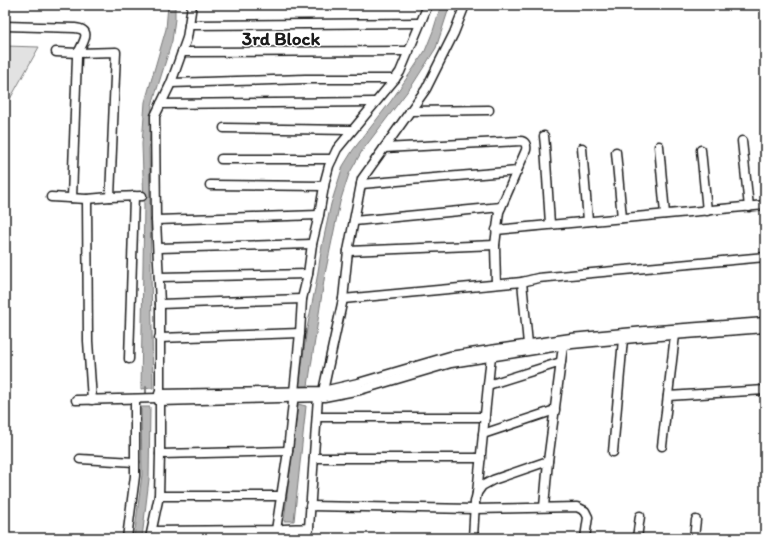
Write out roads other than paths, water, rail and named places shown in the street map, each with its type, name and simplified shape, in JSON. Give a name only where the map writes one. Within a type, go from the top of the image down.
[{"type":"street","points":[[192,5],[187,38],[171,83],[155,116],[156,220],[160,304],[160,454],[159,496],[151,534],[276,534],[284,529],[309,528]]},
{"type":"street","points":[[276,534],[288,451],[302,299],[329,166],[336,148],[400,72],[428,5]]},
{"type":"street","points":[[307,538],[317,417],[343,299],[348,251],[362,179],[426,89],[454,33],[465,5]]},
{"type":"street","points":[[189,26],[420,22]]},
{"type":"street","points":[[5,26],[75,28],[82,29],[85,32],[85,39],[78,53],[72,198]]},
{"type":"street","points":[[182,52],[409,51]]},
{"type":"street","points":[[56,52],[116,52],[110,197]]},
{"type":"street","points":[[171,83],[305,79],[395,79]]},
{"type":"street","points":[[161,104],[375,102]]},
{"type":"street","points":[[410,111],[489,110]]},
{"type":"street","points":[[224,128],[352,130]]},
{"type":"street","points":[[544,136],[550,224]]},
{"type":"street","points":[[384,148],[524,141],[527,147],[499,212],[495,245],[496,284]]},
{"type":"street","points":[[742,141],[749,207]]},
{"type":"street","points":[[659,146],[665,214]]},
{"type":"street","points":[[582,148],[588,221]]},
{"type":"street","points":[[701,150],[707,211]]},
{"type":"street","points":[[616,152],[622,218]]},
{"type":"street","points":[[221,159],[332,159]]},
{"type":"street","points":[[361,184],[517,171]]},
{"type":"street","points":[[210,186],[324,186]]},
{"type":"street","points":[[51,197],[87,199],[138,196],[129,359]]},
{"type":"street","points":[[87,199],[88,341],[92,400]]},
{"type":"street","points":[[496,230],[765,205]]},
{"type":"street","points":[[354,220],[501,207]]},
{"type":"street","points":[[156,220],[319,215]]},
{"type":"street","points":[[158,248],[312,244]]},
{"type":"street","points":[[348,251],[495,245]]},
{"type":"street","points":[[343,299],[522,282],[538,278],[765,257]]},
{"type":"street","points":[[159,277],[308,274]]},
{"type":"street","points":[[522,282],[528,344]]},
{"type":"street","points":[[160,304],[302,299]]},
{"type":"street","points":[[76,400],[321,394],[450,356],[571,338],[765,322]]},
{"type":"street","points":[[321,394],[324,397],[360,390],[451,362],[491,356],[623,339],[765,328]]},
{"type":"street","points":[[159,338],[300,333]]},
{"type":"street","points":[[662,446],[675,335]]},
{"type":"street","points":[[613,452],[623,339]]},
{"type":"street","points":[[544,507],[548,461],[563,346]]},
{"type":"street","points":[[473,538],[474,509],[481,458],[491,356]]},
{"type":"street","points":[[488,385],[561,362]]},
{"type":"street","points":[[668,396],[765,390]]},
{"type":"street","points":[[127,538],[135,476],[138,399]]},
{"type":"street","points":[[483,434],[555,410]]},
{"type":"street","points":[[317,417],[485,417]]},
{"type":"street","points":[[160,454],[288,451]]},
{"type":"street","points":[[314,458],[481,458]]},
{"type":"street","points":[[80,460],[135,462]]},
{"type":"street","points":[[477,493],[482,486],[493,480],[548,461]]},
{"type":"street","points":[[159,496],[281,496]]},
{"type":"street","points":[[310,506],[474,509],[577,507],[585,511],[588,517],[585,538]]},
{"type":"street","points":[[637,538],[640,516]]},
{"type":"street","points":[[694,538],[696,520]]},
{"type":"waterway","points":[[146,387],[146,397]]},
{"type":"district","name":"3rd Block","points":[[281,38]]}]
